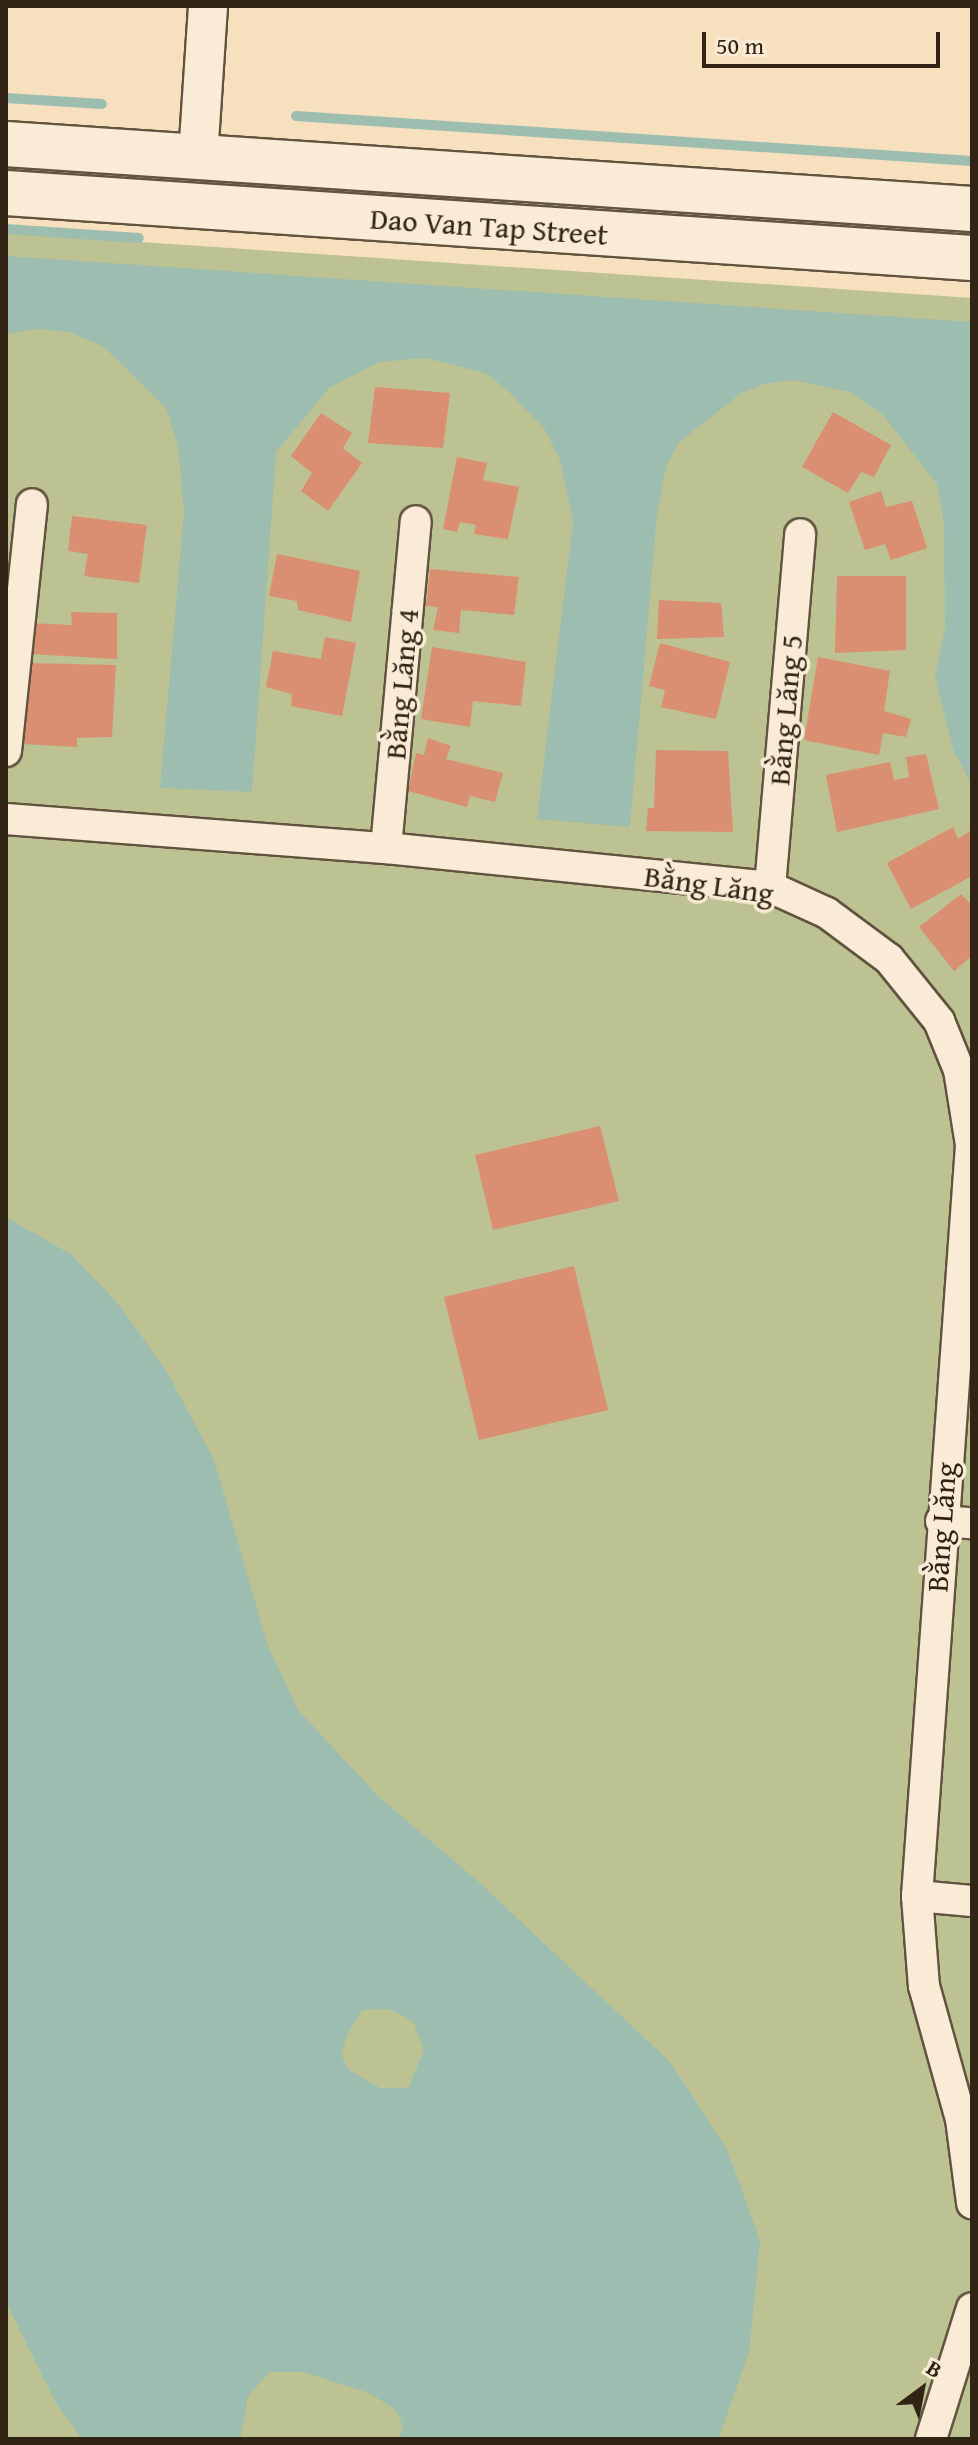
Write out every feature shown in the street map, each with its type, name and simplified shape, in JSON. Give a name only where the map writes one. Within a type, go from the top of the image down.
[{"type":"main road","name":"Dao Van Tap Street","points":[[6,144],[972,209]]},
{"type":"main road","name":"Dao Van Tap Street","points":[[6,193],[972,258]]},
{"type":"street","points":[[198,157],[208,6]]},
{"type":"street","points":[[6,751],[32,504]]},
{"type":"street","name":"Bằng Lăng 4","points":[[386,848],[416,521]]},
{"type":"street","name":"Bằng Lăng 5","points":[[770,887],[800,534]]},
{"type":"street","name":"Bằng Lăng","points":[[6,819],[386,848],[770,887],[827,913],[897,969],[939,1021],[959,1070],[970,1129],[970,1172],[941,1521],[917,1896],[924,1986],[961,2119],[972,2203]]},
{"type":"street","points":[[941,1521],[972,1523]]},
{"type":"street","points":[[917,1896],[972,1901]]},
{"type":"street","points":[[931,2439],[972,2308]]},
{"type":"green space","points":[[6,158],[972,223],[972,244],[6,179]]},
{"type":"green space","points":[[6,233],[972,298],[972,2439],[6,2439]]},
{"type":"shaded area","points":[[6,256],[972,322],[972,785],[953,749],[935,676],[945,628],[944,523],[937,484],[883,415],[850,392],[793,380],[763,384],[740,394],[678,443],[666,467],[657,514],[630,827],[537,819],[573,521],[560,460],[544,428],[505,388],[485,373],[426,358],[379,362],[329,388],[276,452],[252,792],[160,788],[184,512],[178,446],[166,408],[103,346],[69,332],[36,329],[6,334]]},
{"type":"shaded area","points":[[6,1217],[72,1255],[120,1306],[167,1372],[214,1460],[268,1646],[298,1710],[379,1797],[480,1883],[670,2062],[727,2149],[760,2241],[749,2353],[718,2439],[399,2439],[403,2426],[396,2410],[369,2393],[305,2372],[269,2372],[248,2397],[240,2439],[82,2439],[57,2405],[6,2302]],"holes":[[[390,2009],[413,2021],[424,2050],[408,2088],[380,2088],[349,2070],[342,2056],[346,2037],[362,2010]]]},
{"type":"building","points":[[375,387],[450,393],[443,448],[368,443]]},
{"type":"building","points":[[833,412],[891,445],[874,477],[861,472],[848,493],[802,467]]},
{"type":"building","points":[[321,413],[352,433],[343,448],[362,463],[328,511],[301,491],[312,473],[291,456]]},
{"type":"building","points":[[457,457],[487,463],[483,480],[519,487],[508,539],[474,534],[476,525],[460,522],[457,532],[443,529]]},
{"type":"building","points":[[881,491],[886,507],[912,501],[927,548],[891,560],[885,544],[865,550],[849,502]]},
{"type":"building","points":[[72,516],[147,525],[139,583],[84,576],[88,554],[68,551]]},
{"type":"building","points":[[277,554],[360,571],[351,622],[298,610],[297,601],[269,596]]},
{"type":"building","points":[[430,569],[519,577],[514,615],[461,610],[459,633],[433,630],[438,607],[426,606]]},
{"type":"building","points":[[837,576],[906,576],[906,650],[835,653]]},
{"type":"building","points":[[659,600],[721,603],[724,637],[657,639]]},
{"type":"building","points":[[71,612],[117,613],[117,659],[29,654],[30,623],[72,625]]},
{"type":"building","points":[[325,637],[356,643],[342,716],[291,706],[292,694],[266,687],[273,651],[321,659]]},
{"type":"building","points":[[660,643],[730,662],[716,719],[661,707],[665,690],[649,686]]},
{"type":"building","points":[[432,647],[526,662],[521,706],[473,701],[470,727],[421,719]]},
{"type":"building","points":[[818,657],[890,671],[884,711],[911,719],[906,737],[883,733],[879,755],[804,740]]},
{"type":"building","points":[[27,663],[116,665],[112,737],[77,738],[77,747],[23,744]]},
{"type":"building","points":[[428,738],[451,746],[446,759],[503,773],[495,802],[470,796],[467,807],[408,791],[416,753],[424,755]]},
{"type":"building","points":[[656,750],[728,751],[733,832],[646,831],[648,808],[654,808]]},
{"type":"building","points":[[926,754],[939,809],[837,832],[826,775],[890,762],[894,780],[909,777],[906,757]]},
{"type":"building","points":[[953,827],[958,839],[970,831],[972,835],[972,876],[911,909],[887,863]]},
{"type":"building","points":[[961,894],[972,905],[972,956],[954,971],[919,927]]},
{"type":"building","points":[[600,1126],[619,1201],[493,1230],[475,1155]]},
{"type":"building","points":[[574,1266],[608,1410],[479,1440],[444,1297]]},
{"type":"waterway","points":[[6,98],[102,104]]},
{"type":"waterway","points":[[296,116],[972,161]]},
{"type":"waterway","points":[[6,229],[139,238]]}]
